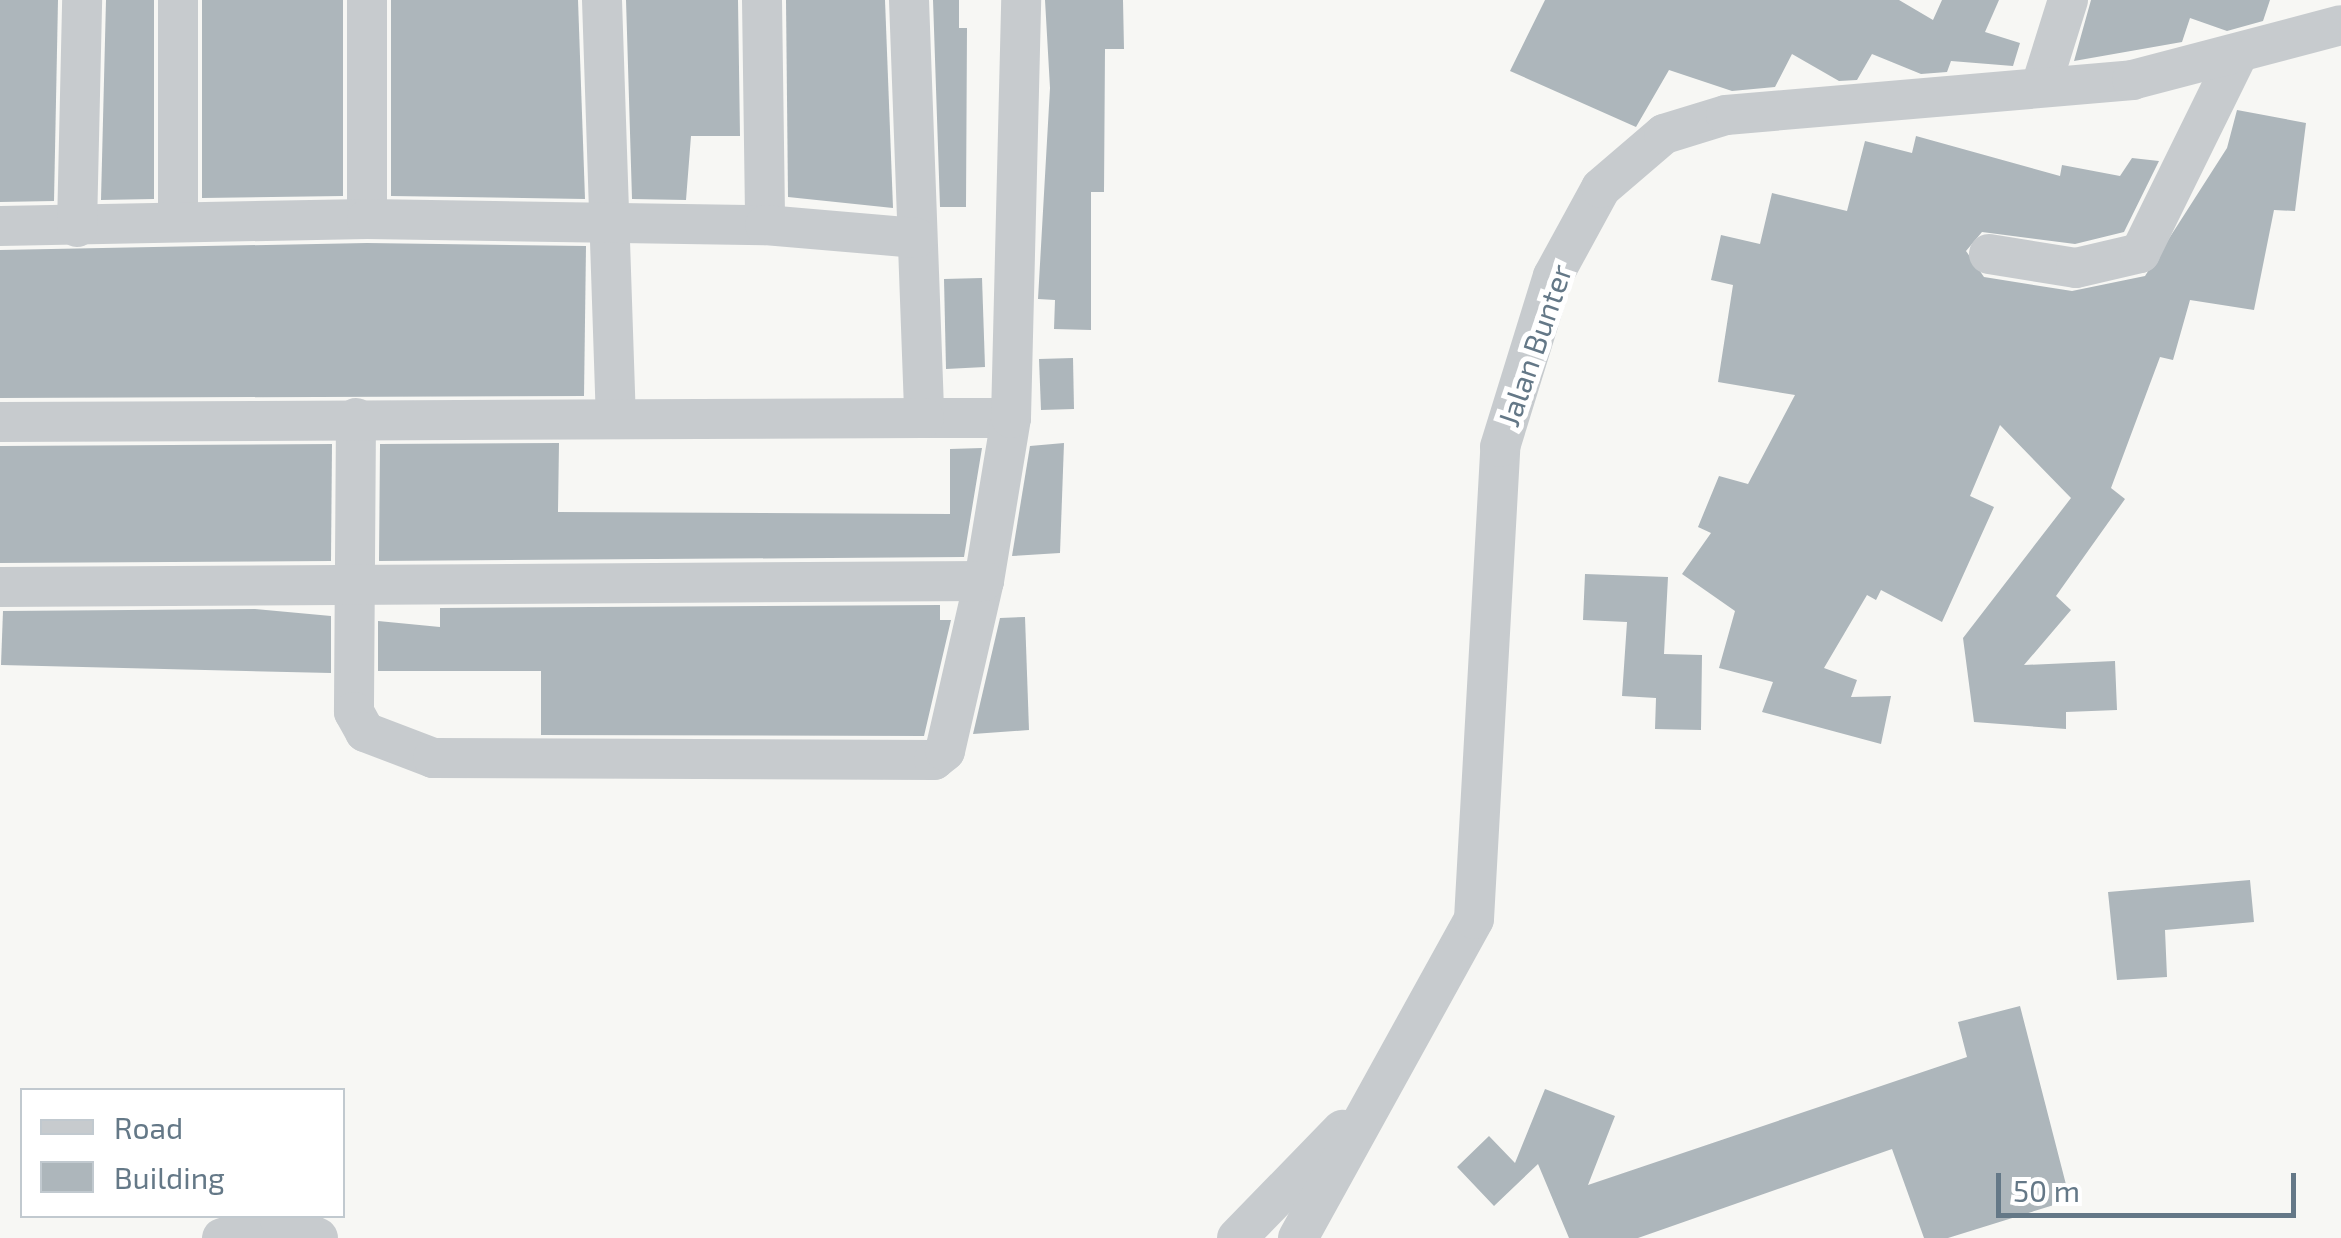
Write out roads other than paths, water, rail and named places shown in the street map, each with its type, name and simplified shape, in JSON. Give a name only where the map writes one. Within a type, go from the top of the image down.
[{"type":"street","points":[[77,226],[82,0]]},
{"type":"street","points":[[178,0],[178,220]]},
{"type":"street","points":[[367,0],[367,219]]},
{"type":"street","points":[[602,0],[616,418]]},
{"type":"street","points":[[762,0],[765,225]]},
{"type":"street","points":[[909,0],[924,418]]},
{"type":"street","points":[[356,418],[351,587],[354,712],[364,732],[433,758],[924,763],[945,751],[984,581],[1011,418],[1021,0]]},
{"type":"street","points":[[2042,83],[2068,0]]},
{"type":"street","name":"Jalan Bunter","points":[[1298,1238],[1474,919],[1500,447],[1553,276],[1601,188],[1664,134],[1726,115],[2042,83],[2132,80],[2235,60],[2263,42],[2341,25]]},
{"type":"street","points":[[1989,254],[2076,268],[2140,253],[2235,60]]},
{"type":"street","points":[[0,226],[367,219],[765,225],[916,238]]},
{"type":"street","points":[[0,422],[1011,418]]},
{"type":"street","points":[[0,588],[984,581]]},
{"type":"street","points":[[1237,1238],[1374,1099]]},
{"type":"street","points":[[222,1238],[280,1220],[318,1238]]}]
